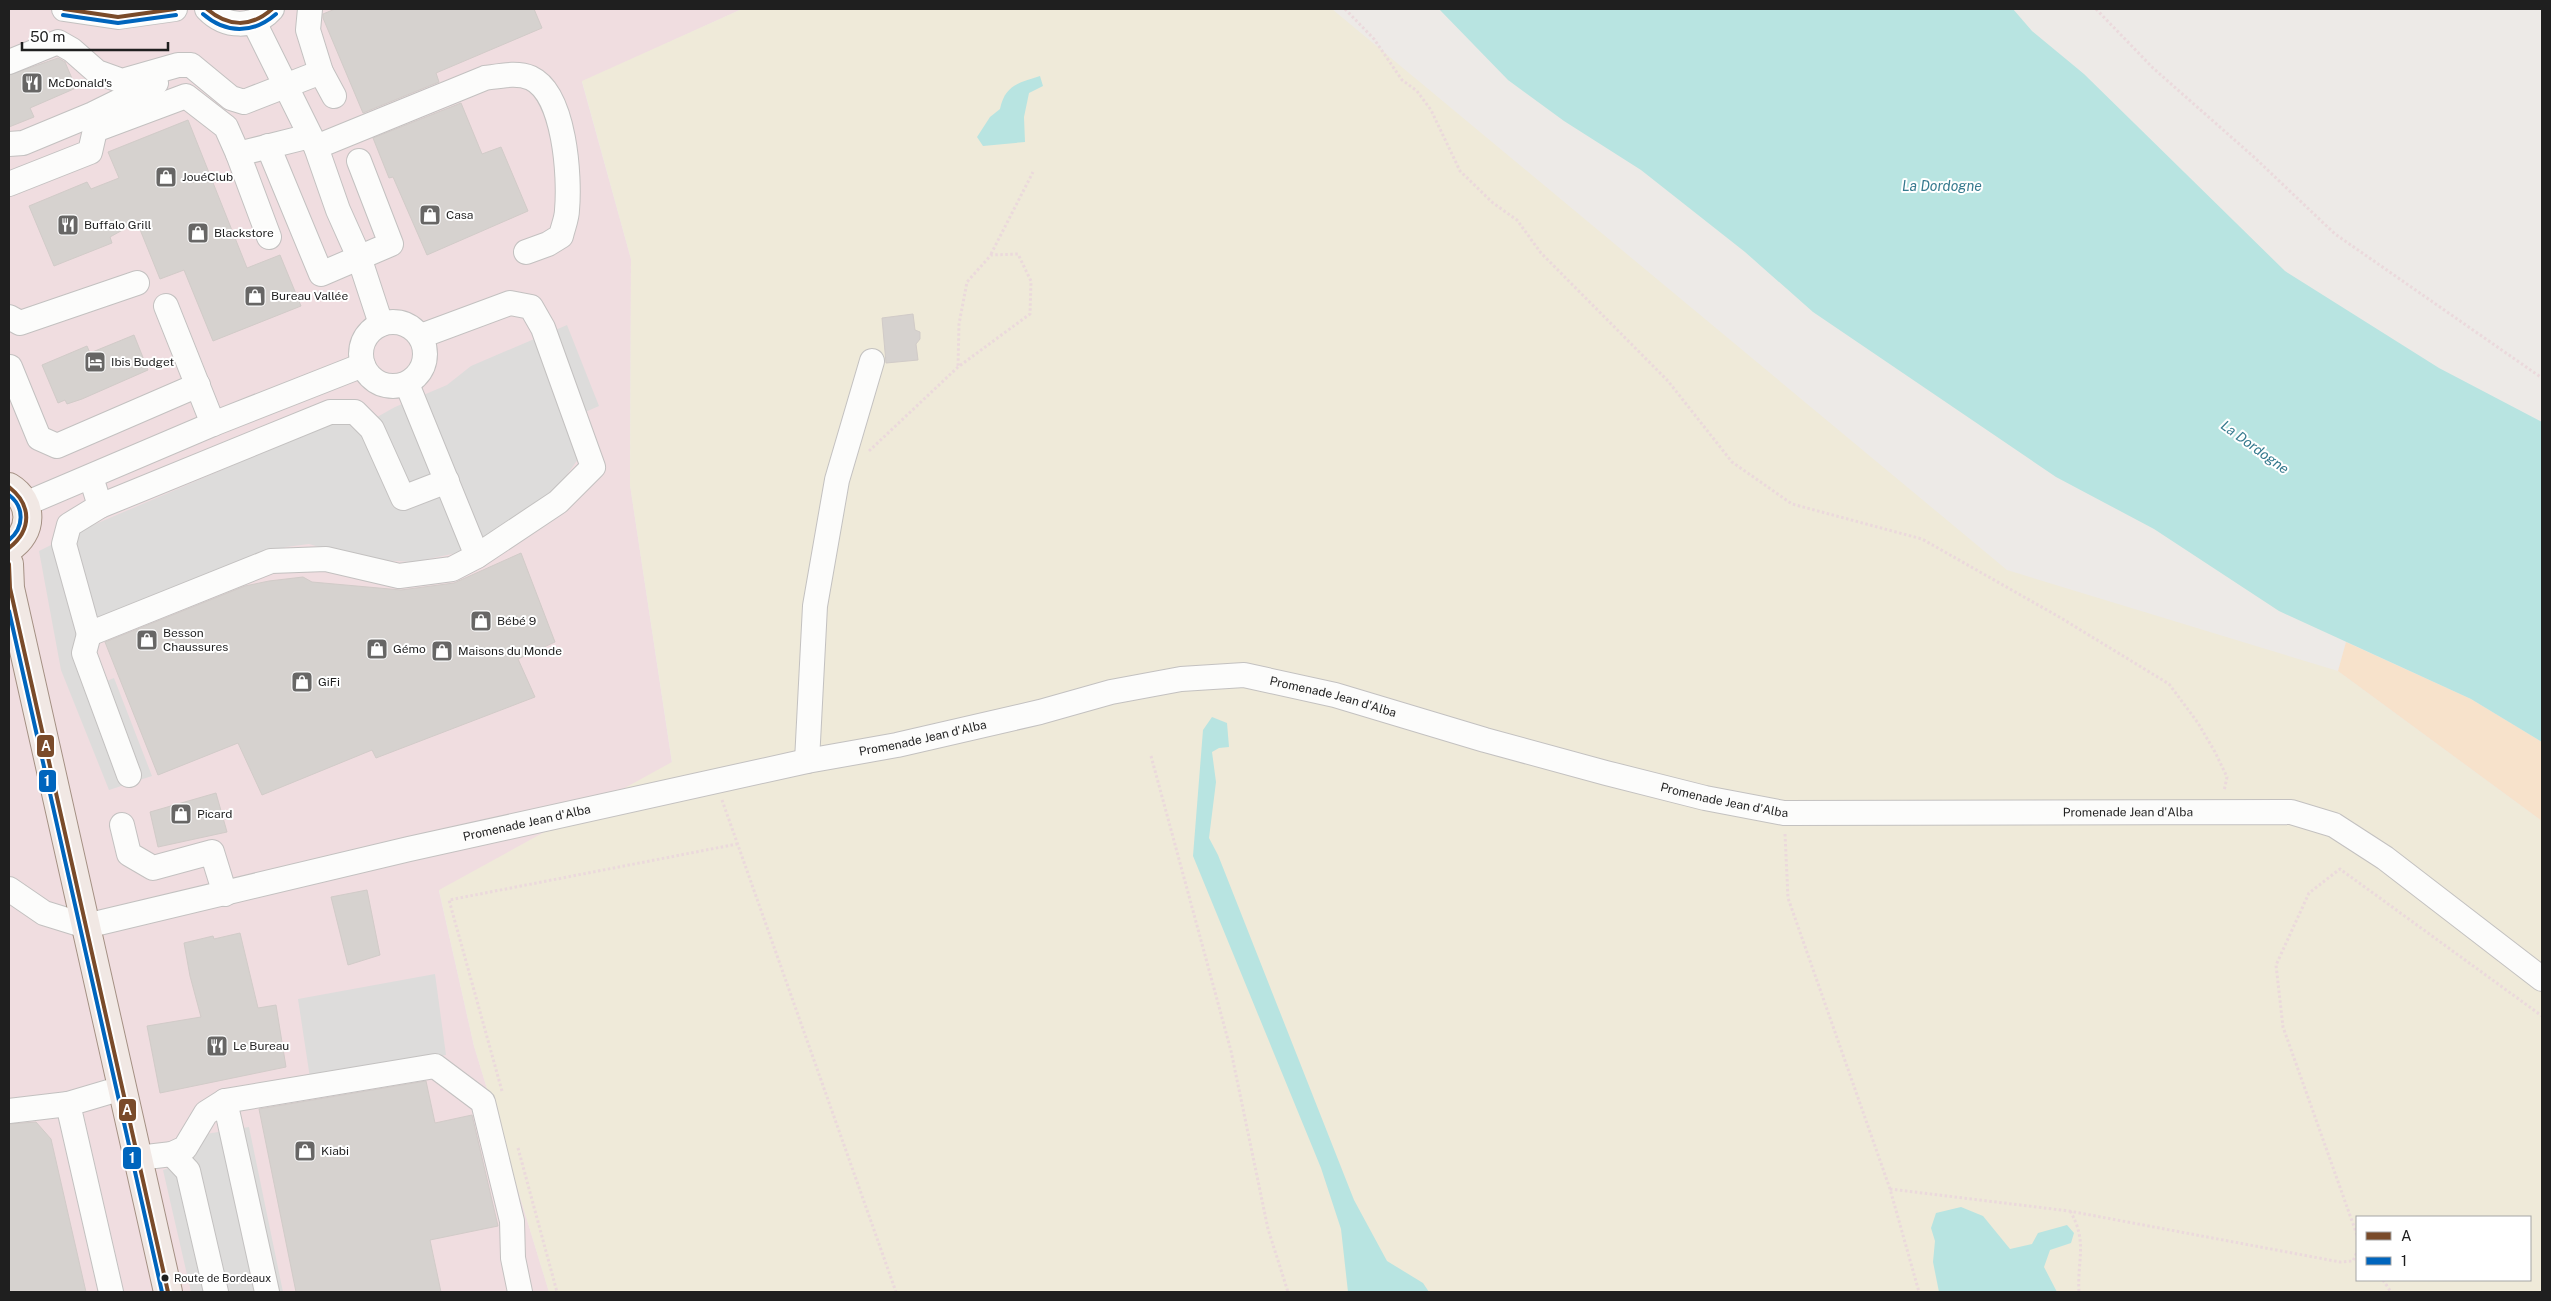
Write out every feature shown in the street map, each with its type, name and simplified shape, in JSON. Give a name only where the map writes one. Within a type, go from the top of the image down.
[{"type":"main road","points":[[9,548],[24,535],[27,525],[28,514],[17,495]]},
{"type":"main road","points":[[9,564],[10,588],[168,1292]]},
{"type":"street","points":[[64,9],[118,17],[175,9]]},
{"type":"street","points":[[207,9],[218,18],[230,23],[242,24],[263,15],[286,86],[313,142],[338,210],[359,257],[381,324]]},
{"type":"street","points":[[310,9],[308,30],[322,72],[334,96]]},
{"type":"street","points":[[9,62],[58,42],[72,50],[98,72],[122,81],[178,65],[191,65],[230,98],[244,102],[322,72]]},
{"type":"street","points":[[9,144],[23,143],[93,114],[191,65]]},
{"type":"street","points":[[238,154],[268,146],[313,142],[485,78],[515,75],[531,79],[544,88],[553,103],[560,128],[567,178],[568,211],[561,236],[548,244],[526,252]]},
{"type":"street","points":[[9,184],[90,152],[95,130],[186,96],[226,127],[269,237]]},
{"type":"street","points":[[268,146],[321,274],[391,244],[359,161]]},
{"type":"street","points":[[338,210],[373,197]]},
{"type":"street","points":[[9,317],[20,324],[138,283]]},
{"type":"street","points":[[90,634],[271,561],[326,559],[399,576],[452,569],[477,556],[558,502],[593,467],[544,328],[532,307],[510,304],[421,336]]},
{"type":"street","points":[[166,306],[213,424]]},
{"type":"street","points":[[392,321],[403,323],[413,328],[421,336],[426,352],[423,368],[416,378],[407,384],[396,387],[386,386],[368,374],[363,365],[362,346],[372,329],[392,321]]},
{"type":"street","points":[[807,761],[815,606],[838,480],[872,361]]},
{"type":"street","points":[[17,495],[91,476],[213,424],[363,365]]},
{"type":"street","points":[[10,367],[39,438],[57,446],[198,386]]},
{"type":"street","points":[[407,384],[477,556]]},
{"type":"street","points":[[129,775],[84,653],[90,634],[64,544],[69,525],[100,506],[330,412],[355,412],[372,429],[403,498],[447,481]]},
{"type":"street","points":[[91,476],[100,506]]},
{"type":"street","name":"Promenade Jean d'Alba","points":[[86,926],[409,849],[807,761],[907,743],[1040,712],[1111,692],[1181,679],[1244,674],[1335,695],[1485,740],[1606,773],[1704,798],[1784,813],[2291,812],[2334,825],[2385,858],[2542,979]]},
{"type":"street","points":[[122,824],[129,854],[153,868],[212,852],[226,894]]},
{"type":"street","points":[[9,889],[44,913],[86,926]]},
{"type":"street","points":[[138,1158],[172,1154],[185,1148],[206,1113],[225,1101],[435,1066],[483,1102],[512,1221],[513,1258],[520,1292]]},
{"type":"street","points":[[9,1111],[68,1104],[122,1088]]},
{"type":"street","points":[[225,1101],[266,1292]]},
{"type":"street","points":[[68,1104],[111,1292]]},
{"type":"street","points":[[172,1154],[188,1171],[216,1292]]},
{"type":"path","points":[[1345,9],[1374,39],[1402,80],[1416,91],[1431,110],[1460,172],[1493,204],[1517,220],[1541,253],[1668,381],[1732,462],[1792,504],[1922,539],[2061,618],[2169,684],[2198,723],[2227,777],[2220,811]]},
{"type":"path","points":[[2096,9],[2153,68],[2255,158],[2334,234],[2542,378]]},
{"type":"path","points":[[958,367],[959,324],[967,282],[991,254],[1033,172]]},
{"type":"path","points":[[866,454],[958,367],[1030,314],[1031,281],[1018,254],[991,254]]},
{"type":"path","points":[[1151,756],[1231,1051],[1268,1229],[1288,1292]]},
{"type":"path","points":[[715,781],[896,1292]]},
{"type":"path","points":[[1784,813],[1788,898],[1890,1189],[1919,1292]]},
{"type":"path","points":[[505,1100],[448,900],[737,844]]},
{"type":"path","points":[[2356,1232],[2283,1027],[2276,965],[2309,893],[2340,870],[2542,1016]]},
{"type":"path","points":[[516,1139],[557,1292]]},
{"type":"path","points":[[1890,1189],[2069,1211],[2340,1262],[2353,1261],[2356,1254]]},
{"type":"path","points":[[2069,1211],[2079,1226],[2082,1245],[2078,1272],[2079,1292]]},
{"type":"path","points":[[2384,1281],[2390,1292]]},
{"type":"shaded area","points":[[9,9],[742,9],[582,82],[631,259],[630,485],[672,763],[439,891],[474,1046],[549,1292],[9,1292]]},
{"type":"shaded area","points":[[742,9],[1332,9],[2007,570],[2338,671],[2542,821],[2542,1292],[549,1292],[474,1046],[439,890],[672,762],[630,485],[631,259],[582,81]]},
{"type":"shaded area","points":[[567,325],[599,406],[567,420],[581,455],[547,503],[462,552],[413,562],[359,559],[309,544],[286,547],[103,616],[96,653],[102,683],[114,678],[152,776],[109,790],[61,670],[39,551],[79,531],[344,418],[361,426],[395,407],[447,385],[471,366]]},
{"type":"shaded area","points":[[435,974],[446,1055],[310,1078],[298,999]]},
{"type":"shaded area","points":[[249,1127],[283,1292],[191,1292],[163,1170],[192,1159],[206,1134]]},
{"type":"sand","points":[[2346,642],[2471,699],[2542,742],[2542,821],[2338,671]]},
{"type":"water","name":"La Dordogne","points":[[1439,9],[2013,9],[2032,31],[2084,74],[2285,271],[2439,368],[2542,422],[2542,742],[2471,699],[2279,611],[2154,529],[2056,477],[1813,312],[1745,252],[1641,170],[1564,121],[1508,80]]},
{"type":"water","points":[[1040,76],[1043,86],[1029,93],[1024,117],[1025,142],[983,146],[977,137],[990,117],[1000,109],[1002,101],[1009,90],[1019,83]]},
{"type":"water","points":[[1212,717],[1227,723],[1229,747],[1219,748],[1212,752],[1216,782],[1209,838],[1218,855],[1354,1200],[1387,1261],[1423,1283],[1429,1292],[1348,1292],[1341,1229],[1321,1168],[1193,856],[1203,730]]},
{"type":"water","points":[[1961,1207],[1983,1216],[2010,1249],[2032,1244],[2038,1233],[2067,1225],[2074,1233],[2071,1243],[2050,1250],[2044,1267],[2057,1292],[1939,1292],[1933,1262],[1935,1241],[1931,1228],[1936,1213]]},
{"type":"building","points":[[335,9],[534,9],[542,28],[436,73],[439,82],[363,113],[323,18],[323,14]]},
{"type":"building","points":[[58,58],[65,62],[76,88],[30,108],[34,117],[9,127],[9,75]]},
{"type":"building","points":[[461,103],[482,154],[501,147],[528,211],[427,255],[393,177],[389,178],[373,138]]},
{"type":"building","points":[[188,120],[247,268],[280,255],[301,306],[213,341],[184,270],[160,279],[137,222],[110,237],[112,243],[54,266],[29,206],[87,182],[91,189],[119,178],[108,152]]},
{"type":"building","points":[[913,314],[915,330],[920,332],[920,339],[916,344],[918,360],[886,363],[882,318]]},
{"type":"building","points":[[134,335],[148,370],[82,399],[67,404],[65,400],[58,403],[42,365],[87,346],[90,353]]},
{"type":"building","points":[[521,553],[555,642],[518,659],[535,697],[376,758],[372,750],[262,795],[238,743],[158,775],[105,642],[245,586],[303,577],[312,582],[401,590],[454,583]]},
{"type":"building","points":[[216,793],[227,832],[158,847],[150,812]]},
{"type":"building","points":[[367,890],[380,955],[348,965],[331,897]]},
{"type":"building","name":"Le Bureau","points":[[240,933],[258,1008],[276,1005],[286,1067],[160,1093],[147,1026],[201,1017],[190,976],[184,943],[213,936],[214,939]]},
{"type":"building","points":[[426,1081],[435,1123],[472,1115],[498,1226],[430,1240],[441,1292],[296,1292],[259,1109]]},
{"type":"building","points":[[36,1122],[51,1139],[86,1292],[9,1292],[9,1124]]},
{"type":"transit line","name":"A","points":[[64,9],[118,17],[175,9]]},
{"type":"transit line","name":"A","points":[[207,9],[223,19],[240,23],[256,20],[272,9]]},
{"type":"transit line","name":"1","points":[[203,14],[221,25],[240,29],[258,25],[276,14]]},
{"type":"transit line","name":"1","points":[[63,15],[118,23],[176,15]]},
{"type":"transit line","name":"A","points":[[9,487],[22,502],[26,518],[22,533],[9,548]]},
{"type":"transit line","name":"1","points":[[9,495],[18,505],[21,518],[18,530],[9,540]]},
{"type":"transit line","name":"A","points":[[9,564],[10,588],[168,1292]]},
{"type":"transit line","name":"1","points":[[9,611],[162,1292]]},
{"type":"place","name":"McDonald's","points":[[32,83]]},
{"type":"place","name":"JouéClub","points":[[166,177]]},
{"type":"place","name":"Casa","points":[[430,215]]},
{"type":"place","name":"Buffalo Grill","points":[[68,225]]},
{"type":"place","name":"Blackstore","points":[[198,233]]},
{"type":"place","name":"Bureau Vallée","points":[[255,296]]},
{"type":"place","name":"Ibis Budget","points":[[95,362]]},
{"type":"place","name":"Bébé 9","points":[[481,621]]},
{"type":"place","name":"Besson Chaussures","points":[[147,640]]},
{"type":"place","name":"Gémo","points":[[377,649]]},
{"type":"place","name":"Maisons du Monde","points":[[442,651]]},
{"type":"place","name":"GiFi","points":[[302,682]]},
{"type":"place","name":"Picard","points":[[181,814]]},
{"type":"place","name":"Le Bureau","points":[[217,1046]]},
{"type":"place","name":"Kiabi","points":[[305,1151]]},
{"type":"place","name":"Route de Bordeaux","points":[[165,1278]]}]
